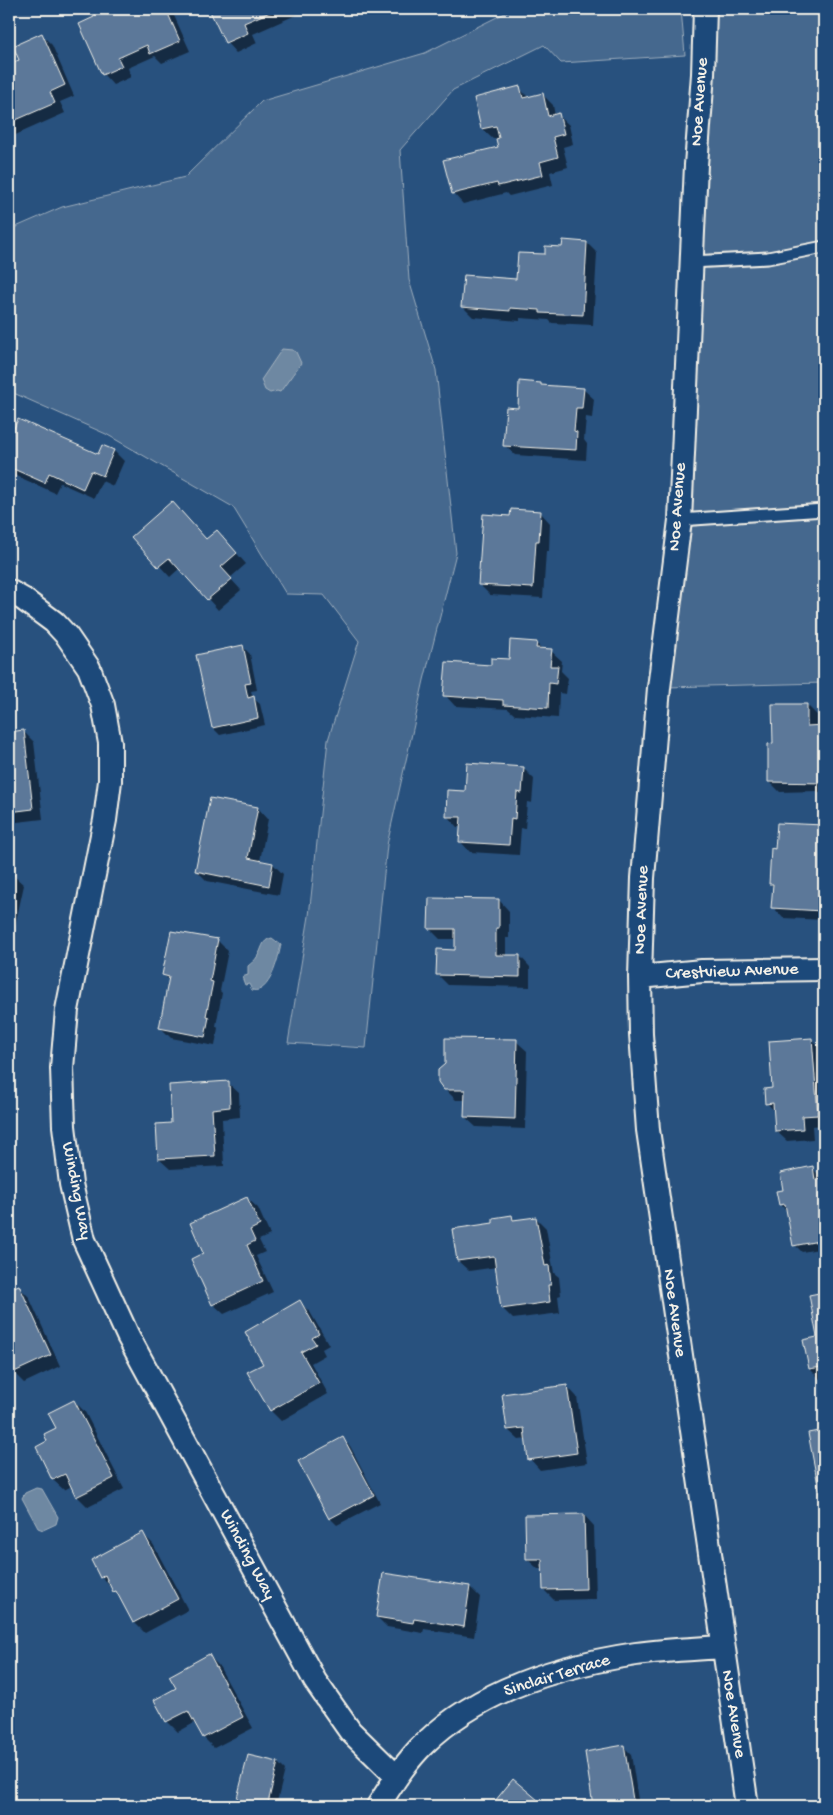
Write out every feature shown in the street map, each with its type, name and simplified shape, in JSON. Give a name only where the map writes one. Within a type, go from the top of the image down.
[{"type":"street","name":"Noe Avenue","points":[[704,9],[703,74],[691,262],[680,520],[659,688],[644,859],[640,977],[641,1034],[648,1130],[722,1647],[747,1806]]},
{"type":"street","name":"Winding Way","points":[[9,591],[54,622],[67,636],[89,668],[103,705],[110,742],[110,781],[105,820],[67,1010],[62,1068],[64,1126],[70,1174],[84,1240],[128,1336],[315,1681],[350,1731],[397,1777]]},
{"type":"street","name":"Crestview Avenue","points":[[640,977],[702,971],[824,969]]},
{"type":"street","name":"Sinclair Terrace","points":[[378,1806],[397,1777],[425,1743],[455,1718],[488,1698],[524,1683],[579,1666],[636,1654],[722,1647]]},
{"type":"lane","points":[[691,262],[768,258],[824,247]]},
{"type":"lane","points":[[680,520],[824,510]]},
{"type":"shaded area","points":[[513,9],[681,9],[685,55],[561,63],[544,45],[453,90],[400,150],[409,280],[436,370],[456,553],[424,680],[387,845],[366,1048],[288,1043],[309,916],[328,740],[359,641],[324,595],[286,594],[233,507],[106,434],[9,391],[9,230],[62,207],[185,177],[262,101],[425,53]]},
{"type":"shaded area","points":[[708,9],[824,9],[824,683],[667,687]]},
{"type":"shaded area","points":[[282,349],[296,352],[301,363],[280,392],[270,393],[265,390],[261,380]]},
{"type":"shaded area","points":[[272,938],[281,945],[272,974],[264,987],[252,990],[249,984],[245,985],[242,977],[248,975],[248,966],[259,954],[264,943]]},
{"type":"shaded area","points":[[36,1488],[42,1489],[58,1517],[56,1524],[43,1530],[38,1528],[22,1498],[25,1493]]},
{"type":"building","points":[[101,9],[166,9],[180,41],[150,54],[147,45],[118,58],[122,66],[102,75],[79,24],[94,17],[92,13]]},
{"type":"building","points":[[209,9],[277,9],[244,23],[248,33],[225,43]]},
{"type":"building","points":[[42,33],[65,85],[50,92],[55,103],[9,123],[9,64],[19,60],[13,46]]},
{"type":"building","points":[[520,86],[523,98],[543,93],[548,116],[559,113],[564,134],[553,137],[558,157],[540,162],[543,175],[498,186],[497,183],[452,194],[443,160],[498,147],[496,139],[499,138],[496,126],[481,129],[474,98]]},
{"type":"building","points":[[563,240],[587,242],[583,315],[540,313],[540,310],[510,308],[510,311],[461,307],[464,275],[516,279],[518,253],[545,254],[545,246],[562,247]]},
{"type":"building","points":[[519,381],[541,383],[541,385],[584,388],[582,408],[576,408],[574,431],[577,432],[576,450],[503,446],[506,407],[518,408]]},
{"type":"building","points":[[18,419],[98,454],[102,445],[114,450],[103,476],[91,471],[83,489],[49,473],[45,483],[9,467],[9,440]]},
{"type":"building","points":[[172,501],[206,539],[217,530],[237,553],[221,567],[232,579],[207,600],[169,558],[158,567],[131,537]]},
{"type":"building","points":[[511,509],[541,511],[539,541],[536,541],[533,588],[478,585],[483,514],[510,516]]},
{"type":"building","points":[[510,640],[537,642],[536,648],[552,649],[550,666],[558,666],[556,684],[549,683],[548,708],[503,705],[503,700],[443,696],[446,662],[491,665],[491,658],[509,659]]},
{"type":"building","points":[[243,645],[251,683],[245,684],[248,698],[254,696],[258,718],[212,728],[196,655]]},
{"type":"building","points":[[772,704],[807,704],[807,726],[823,725],[824,783],[768,782],[768,744],[773,743]]},
{"type":"building","points":[[24,730],[33,809],[9,812],[9,732]]},
{"type":"building","points":[[467,763],[524,767],[522,793],[517,792],[515,819],[511,818],[509,845],[459,842],[461,817],[446,817],[447,790],[465,791]]},
{"type":"building","points":[[210,798],[258,807],[248,858],[273,863],[269,886],[195,871]]},
{"type":"building","points":[[777,823],[824,825],[822,911],[771,908],[773,884],[769,884],[771,848],[775,849]]},
{"type":"building","points":[[9,873],[14,874],[9,898]]},
{"type":"building","points":[[429,898],[499,899],[499,928],[496,928],[496,955],[520,955],[520,977],[436,975],[437,949],[455,950],[455,929],[428,929]]},
{"type":"building","points":[[171,931],[218,939],[210,981],[213,982],[206,1016],[209,1017],[205,1037],[159,1028],[169,977],[162,975]]},
{"type":"building","points":[[445,1038],[517,1039],[515,1119],[464,1117],[465,1090],[444,1090],[438,1082],[438,1070],[445,1064]]},
{"type":"building","points":[[812,1038],[818,1115],[802,1116],[803,1129],[775,1131],[773,1103],[765,1104],[764,1089],[772,1088],[769,1041]]},
{"type":"building","points":[[229,1081],[230,1107],[212,1109],[215,1156],[158,1159],[156,1124],[171,1123],[169,1085]]},
{"type":"building","points":[[813,1166],[815,1180],[824,1179],[824,1240],[793,1246],[785,1204],[779,1205],[776,1191],[783,1190],[780,1173]]},
{"type":"building","points":[[247,1197],[260,1225],[250,1230],[255,1241],[247,1245],[263,1281],[212,1305],[191,1259],[203,1253],[190,1223]]},
{"type":"building","points":[[512,1215],[513,1220],[536,1217],[545,1266],[549,1265],[551,1285],[548,1285],[550,1302],[501,1309],[494,1256],[457,1261],[452,1229],[493,1223],[493,1218]]},
{"type":"building","points":[[19,1285],[51,1355],[12,1373],[9,1366],[9,1289]]},
{"type":"building","points":[[824,1292],[823,1374],[822,1367],[809,1369],[803,1340],[817,1337],[809,1295]]},
{"type":"building","points":[[300,1300],[319,1334],[312,1338],[316,1344],[301,1352],[319,1383],[270,1411],[247,1372],[263,1364],[245,1332]]},
{"type":"building","points":[[567,1385],[577,1453],[528,1460],[524,1428],[507,1430],[502,1394]]},
{"type":"building","points":[[74,1400],[114,1478],[76,1497],[65,1474],[52,1480],[36,1447],[47,1441],[44,1434],[56,1428],[48,1413]]},
{"type":"building","points":[[824,1430],[824,1494],[820,1495],[808,1433]]},
{"type":"building","points":[[343,1437],[374,1495],[329,1519],[298,1461]]},
{"type":"building","points":[[584,1514],[586,1589],[543,1590],[542,1559],[526,1559],[525,1515]]},
{"type":"building","points":[[143,1532],[178,1599],[133,1623],[116,1591],[113,1592],[105,1575],[100,1578],[91,1560]]},
{"type":"building","points":[[383,1573],[470,1586],[464,1627],[414,1619],[413,1623],[376,1617]]},
{"type":"building","points":[[209,1654],[243,1717],[203,1738],[188,1711],[166,1722],[154,1700],[176,1688],[169,1676]]},
{"type":"building","points":[[624,1745],[634,1806],[593,1806],[585,1752]]},
{"type":"building","points":[[248,1755],[278,1762],[268,1803],[280,1806],[235,1806]]},
{"type":"building","points":[[513,1779],[545,1806],[491,1806]]}]
